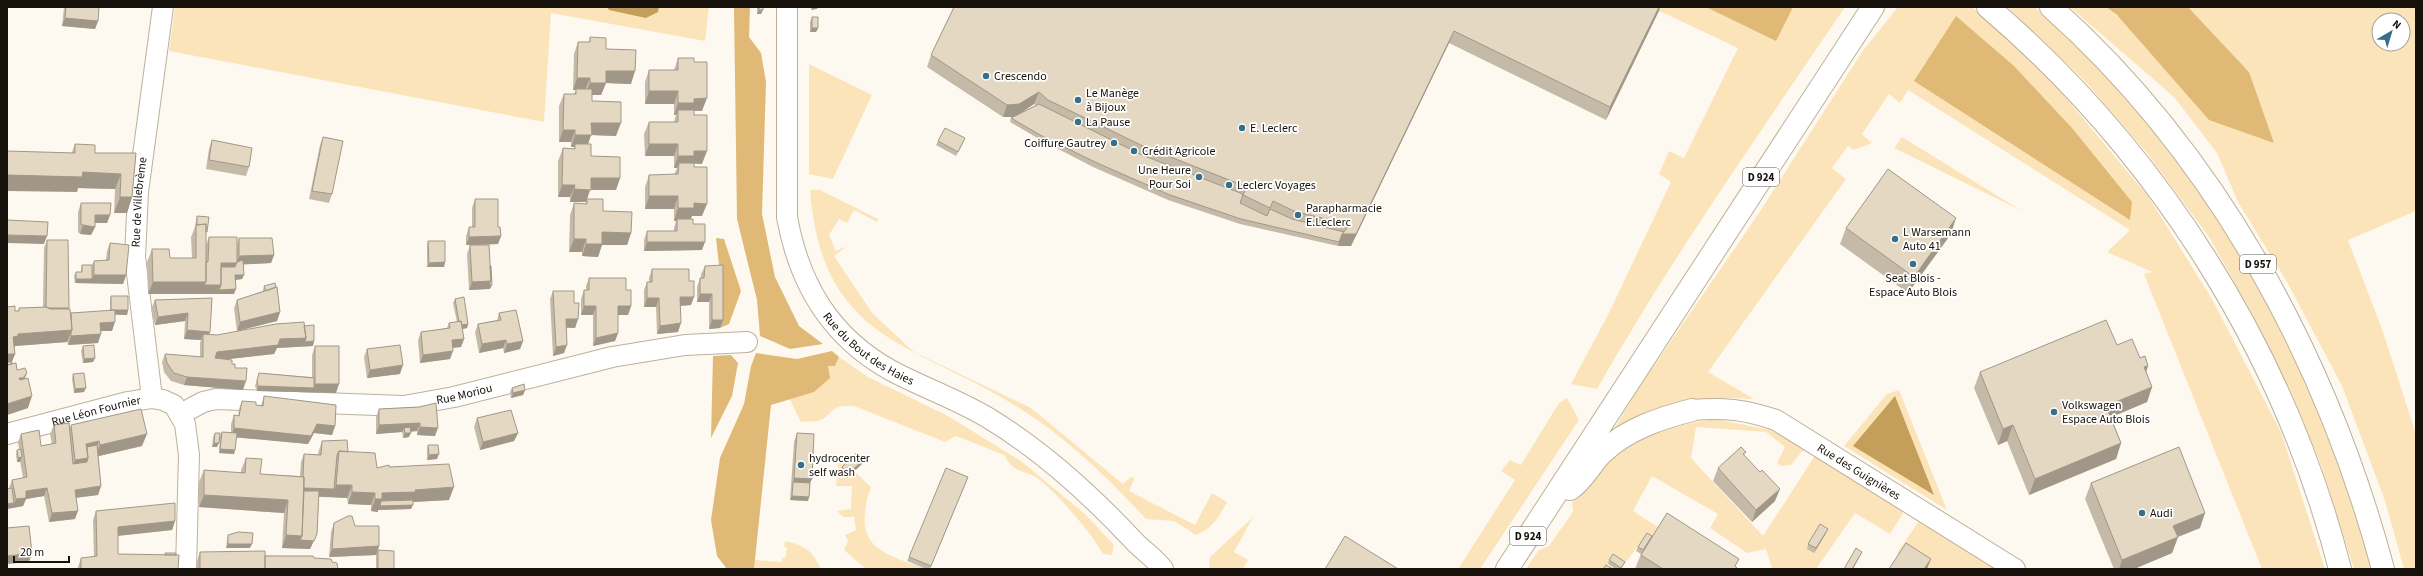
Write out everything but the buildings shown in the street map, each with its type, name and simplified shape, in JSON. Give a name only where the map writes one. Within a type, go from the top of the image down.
[{"type":"main road","name":"D 924","points":[[1507,569],[1549,502],[1874,7]]},
{"type":"main road","points":[[1988,7],[2027,41],[2100,117],[2142,167],[2200,249],[2243,321],[2276,388],[2310,472],[2340,569]]},
{"type":"main road","name":"D 957","points":[[2051,7],[2100,54],[2176,141],[2234,224],[2261,269],[2293,328],[2328,403],[2348,453],[2383,569]]},
{"type":"main road","points":[[1549,502],[1575,485],[1603,452],[1635,430],[1662,418],[1692,410]]},
{"type":"street","name":"Rue de Villebrème","points":[[152,398],[135,256],[138,192],[163,7]]},
{"type":"street","name":"Rue du Bout des Haies","points":[[786,7],[787,217],[792,246],[797,261],[818,305],[843,334],[871,358],[892,371],[944,394],[989,418],[1044,456],[1076,482],[1163,569]]},
{"type":"street","name":"Rue Moriou","points":[[181,414],[203,402],[216,399],[404,406],[454,397],[612,357],[685,345],[747,342]]},
{"type":"street","name":"Rue Léon Fournier","points":[[7,434],[128,402],[152,398],[163,400],[174,405],[181,414]]},
{"type":"street","name":"Rue des Guignières","points":[[1692,410],[1718,407],[1746,410],[1776,420],[2015,569]]},
{"type":"street","points":[[181,414],[185,424],[189,456],[186,569]]},
{"type":"shaded area","points":[[175,7],[709,7],[705,41],[551,13],[544,122],[169,51]]},
{"type":"shaded area","points":[[607,7],[659,7],[658,12],[646,18],[609,10]]},
{"type":"shaded area","points":[[734,7],[750,7],[749,37],[761,53],[766,82],[762,214],[775,277],[799,326],[823,344],[790,349],[760,336],[757,300],[737,219]]},
{"type":"shaded area","points":[[1651,7],[1845,7],[1686,243],[1655,291],[1597,389],[1571,384],[1608,315],[1671,182],[1659,174],[1669,151],[1684,158],[1738,48]]},
{"type":"shaded area","points":[[1706,7],[1793,7],[1776,41]]},
{"type":"shaded area","points":[[1898,7],[1972,7],[2055,85],[2148,196],[2212,299],[2281,432],[2325,569],[2262,569],[2144,274],[2152,272],[2107,252],[2130,230],[1908,90],[1900,103],[1889,94],[1862,134],[1872,143],[1854,150],[1848,146],[1832,168],[1846,179],[1708,372],[1754,399],[1725,398],[1691,402],[1606,442],[1640,386],[1759,213],[1862,52]]},
{"type":"shaded area","points":[[2007,7],[2035,7],[2102,71],[2148,122],[2183,167],[2222,224],[2274,312],[2315,396],[2334,445],[2372,569],[2354,569],[2321,465],[2290,391],[2253,315],[2209,237],[2147,153],[2083,79]]},
{"type":"shaded area","points":[[2070,7],[2106,7],[2273,143],[2249,72],[2188,7],[2416,7],[2416,211],[2348,240],[2383,332],[2416,434],[2416,569],[2404,569],[2385,501],[2342,386],[2287,282],[2238,202],[2217,153],[2174,97]]},
{"type":"shaded area","points":[[2106,7],[2188,7],[2249,72],[2274,143],[2209,120],[2117,15]]},
{"type":"shaded area","points":[[1956,16],[2014,66],[2072,128],[2132,202],[2130,220],[1914,81]]},
{"type":"shaded area","points":[[809,64],[872,95],[833,179],[809,174]]},
{"type":"shaded area","points":[[1902,137],[2022,211],[1894,148]]},
{"type":"shaded area","points":[[810,190],[820,190],[878,219],[877,222],[854,210],[847,223],[839,219],[829,235],[836,251],[847,246],[834,256],[873,314],[914,352],[1031,408],[1123,484],[1131,477],[1135,478],[1129,491],[1195,525],[1212,493],[1227,502],[1211,526],[1196,535],[1174,521],[1146,519],[1086,459],[1037,420],[980,386],[909,350],[879,331],[853,309],[833,279],[818,241]]},
{"type":"shaded area","points":[[716,238],[724,239],[741,291],[729,324],[720,328],[720,274]]},
{"type":"shaded area","points":[[832,351],[839,357],[835,366],[828,366],[830,378],[814,392],[771,405],[754,569],[727,569],[717,556],[711,520],[720,458],[744,404],[751,366],[756,353],[797,359]]},
{"type":"shaded area","points":[[731,355],[738,363],[732,396],[711,438],[713,356]]},
{"type":"shaded area","points":[[839,357],[868,377],[948,416],[1021,461],[1085,514],[1114,545],[1112,555],[1103,554],[1083,525],[1049,488],[1030,474],[1016,469],[1008,462],[1004,455],[956,436],[945,442],[854,406],[839,407],[826,417],[817,421],[801,422],[789,398],[814,392],[828,366],[835,366]]},
{"type":"shaded area","points":[[1899,390],[1947,510],[1844,446],[1887,394]]},
{"type":"shaded area","points":[[1895,396],[1934,495],[1853,446]]},
{"type":"shaded area","points":[[1567,398],[1579,420],[1480,569],[1458,569],[1515,480],[1501,471],[1510,460],[1521,465],[1559,403]]},
{"type":"shaded area","points":[[1715,419],[1771,430],[1804,449],[1791,465],[1781,466],[1777,463],[1785,447],[1766,432],[1696,427],[1691,458],[1763,536],[1816,454],[1901,506],[1903,513],[1890,534],[1855,513],[1816,569],[1772,569],[1766,549],[1747,553],[1710,528],[1718,514],[1652,476],[1633,511],[1661,529],[1653,542],[1645,537],[1623,566],[1612,559],[1604,569],[1526,569],[1539,550],[1549,546],[1573,512],[1572,503],[1595,475],[1611,459],[1635,443],[1660,432],[1687,424]]},
{"type":"shaded area","points":[[842,461],[847,464],[840,471],[847,478],[854,471],[871,487],[866,503],[865,514],[865,527],[868,537],[883,552],[926,569],[866,569],[844,550],[848,541],[845,535],[856,530],[854,517],[843,517],[837,511],[851,509],[852,486],[836,486],[838,463]]},
{"type":"shaded area","points":[[1253,517],[1234,552],[1248,560],[1243,569],[1209,569],[1210,557]]},
{"type":"shaded area","points":[[1919,521],[1927,523],[2000,569],[1922,569],[1897,553]]},
{"type":"shaded area","points":[[785,541],[808,550],[821,569],[754,569],[755,560],[782,562],[782,558],[785,558],[787,548],[784,547]]},
{"type":"place","name":"Crescendo","points":[[986,76]]},
{"type":"place","name":"Le Manège à Bijoux","points":[[1078,100]]},
{"type":"place","name":"La Pause","points":[[1078,122]]},
{"type":"place","name":"E. Leclerc","points":[[1242,128]]},
{"type":"place","name":"Coiffure Gautrey","points":[[1114,143]]},
{"type":"place","name":"Crédit Agricole","points":[[1134,151]]},
{"type":"place","name":"Une Heure Pour Soi","points":[[1199,177]]},
{"type":"place","name":"Leclerc Voyages","points":[[1229,185]]},
{"type":"place","name":"Parapharmacie E.Leclerc","points":[[1298,215]]},
{"type":"place","name":"L Warsemann Auto 41","points":[[1895,239]]},
{"type":"place","name":"Seat Blois - Espace Auto Blois","points":[[1913,264]]},
{"type":"place","name":"Volkswagen Espace Auto Blois","points":[[2054,412]]},
{"type":"place","name":"hydrocenter self wash","points":[[801,465]]},
{"type":"place","name":"Audi","points":[[2142,513]]}]
